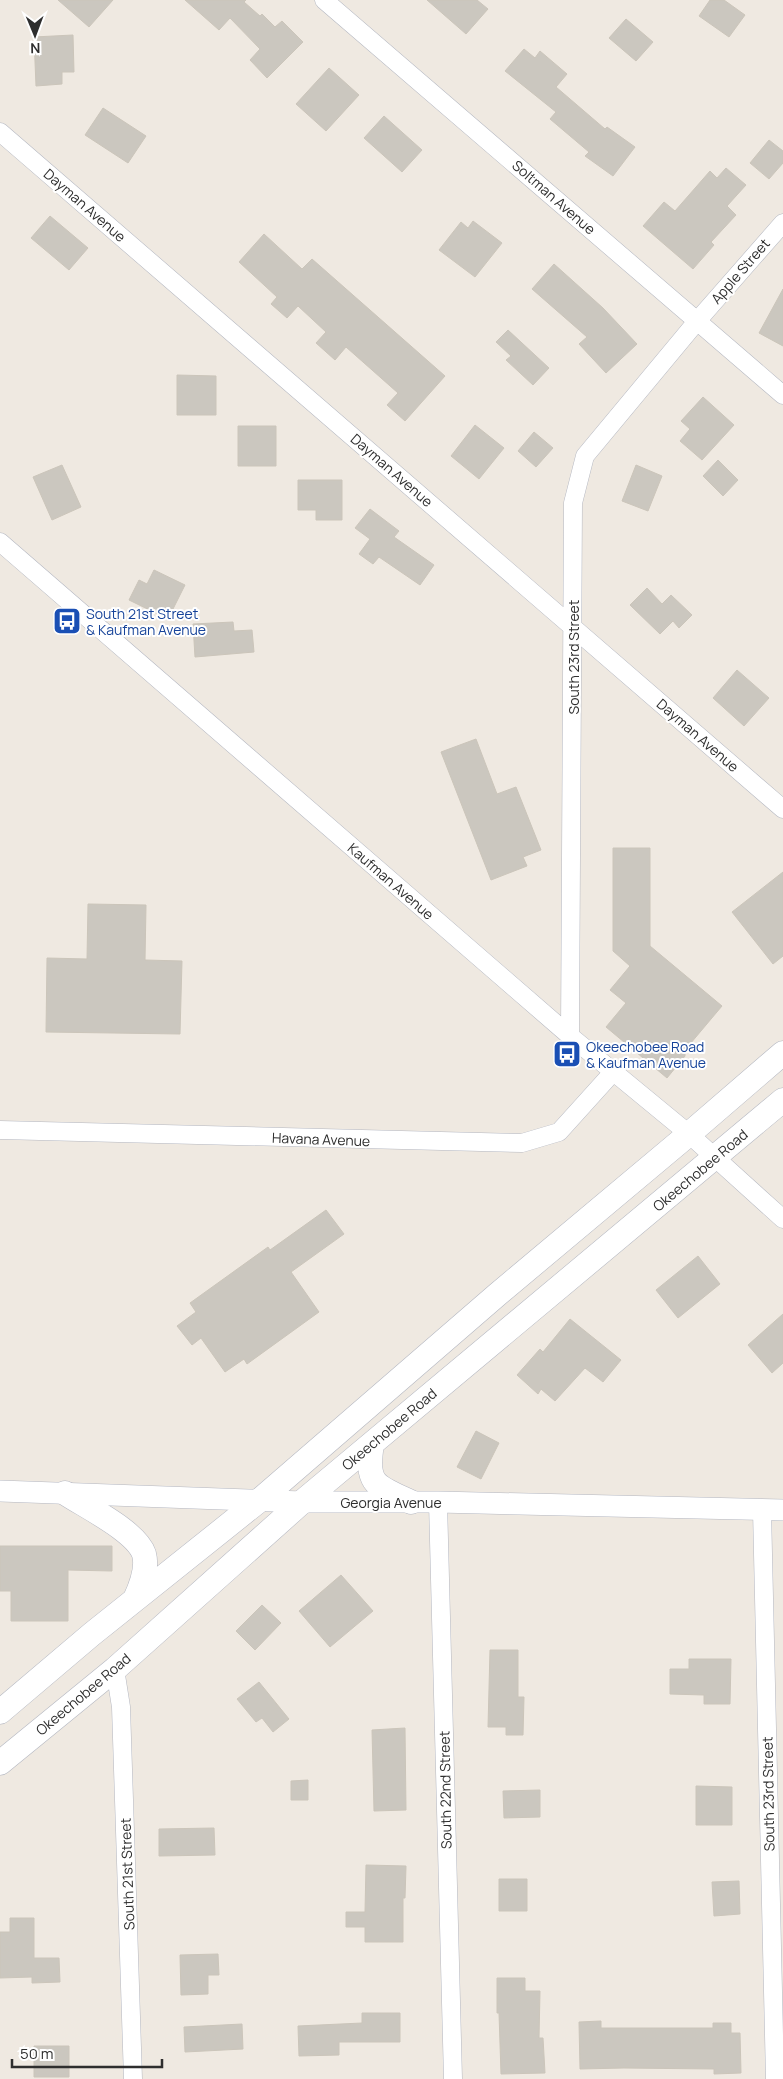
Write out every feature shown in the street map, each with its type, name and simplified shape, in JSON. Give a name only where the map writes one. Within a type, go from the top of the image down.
[{"type":"main road","points":[[0,1712],[135,1599],[261,1499],[498,1294],[690,1134],[783,1052]]},
{"type":"main road","name":"Okeechobee Road","points":[[0,1763],[115,1669],[302,1502],[783,1100]]},
{"type":"main road","points":[[372,1444],[369,1459],[370,1475],[380,1487],[411,1502]]},
{"type":"main road","points":[[65,1493],[136,1541],[144,1555],[144,1578],[135,1599]]},
{"type":"street","name":"Soltman Avenue","points":[[324,0],[783,395]]},
{"type":"street","name":"Dayman Avenue","points":[[0,132],[783,809]]},
{"type":"street","name":"Apple Street","points":[[698,320],[783,223]]},
{"type":"street","name":"South 23rd Street","points":[[570,1036],[574,503],[585,456],[698,320]]},
{"type":"street","name":"Kaufman Avenue","points":[[0,542],[570,1036],[690,1134],[783,1219]]},
{"type":"street","name":"Havana Avenue","points":[[0,1130],[488,1144],[522,1143],[559,1132],[614,1071]]},
{"type":"street","name":"Georgia Avenue","points":[[0,1491],[261,1499],[302,1502],[438,1502],[783,1510]]},
{"type":"street","name":"South 22nd Street","points":[[438,1502],[453,2079]]},
{"type":"street","name":"South 23rd Street","points":[[762,1510],[775,2079]]},
{"type":"street","name":"South 21st Street","points":[[115,1669],[121,1707],[133,2079]]},
{"type":"building","points":[[58,0],[113,0],[89,27]]},
{"type":"building","points":[[185,0],[246,0],[244,2],[260,16],[262,14],[275,27],[282,21],[303,42],[267,78],[250,60],[260,49],[230,18],[219,30]]},
{"type":"building","points":[[427,0],[477,0],[488,9],[466,34]]},
{"type":"building","points":[[710,0],[724,0],[745,15],[729,37],[699,16]]},
{"type":"building","points":[[626,19],[653,42],[636,61],[609,38]]},
{"type":"building","points":[[73,35],[74,72],[62,72],[62,84],[36,86],[34,37]]},
{"type":"building","points":[[524,49],[535,58],[540,51],[567,74],[556,87],[605,129],[607,127],[635,147],[613,176],[585,156],[589,152],[550,119],[556,112],[505,71]]},
{"type":"building","points":[[329,68],[359,95],[326,131],[296,104]]},
{"type":"building","points":[[103,108],[146,136],[128,163],[85,135]]},
{"type":"building","points":[[384,116],[422,150],[402,172],[364,138]]},
{"type":"building","points":[[769,140],[783,151],[783,163],[769,179],[750,163]]},
{"type":"building","points":[[726,168],[746,185],[727,206],[736,215],[711,242],[714,245],[693,269],[643,226],[664,202],[675,211],[710,171],[717,178]]},
{"type":"building","points":[[50,216],[88,248],[69,270],[31,238]]},
{"type":"building","points":[[473,221],[502,243],[475,277],[439,250],[461,222],[468,228]]},
{"type":"building","points":[[264,234],[302,269],[312,259],[445,376],[405,421],[387,405],[398,393],[346,347],[335,360],[316,343],[326,332],[298,306],[287,318],[271,304],[277,297],[239,262]]},
{"type":"building","points":[[554,264],[603,308],[637,344],[606,373],[579,344],[587,337],[532,289]]},
{"type":"building","points":[[783,289],[783,346],[759,333]]},
{"type":"building","points":[[508,330],[549,368],[533,385],[506,360],[511,356],[496,342]]},
{"type":"building","points":[[177,375],[216,376],[216,415],[177,415]]},
{"type":"building","points":[[703,397],[734,425],[702,460],[680,441],[690,429],[681,421]]},
{"type":"building","points":[[475,425],[504,448],[479,479],[451,456]]},
{"type":"building","points":[[238,426],[276,426],[276,466],[238,466]]},
{"type":"building","points":[[534,432],[553,448],[536,467],[518,451]]},
{"type":"building","points":[[718,460],[738,480],[723,496],[703,476]]},
{"type":"building","points":[[62,465],[81,507],[52,520],[33,477]]},
{"type":"building","points":[[636,465],[662,476],[648,511],[622,501]]},
{"type":"building","points":[[298,480],[342,480],[342,520],[316,520],[316,510],[298,510]]},
{"type":"building","points":[[370,509],[399,531],[394,537],[434,565],[420,585],[379,557],[373,564],[359,554],[370,539],[355,528]]},
{"type":"building","points":[[154,570],[185,585],[168,619],[129,600],[139,580],[147,584]]},
{"type":"building","points":[[647,588],[662,604],[671,595],[692,615],[679,628],[673,621],[660,634],[630,605]]},
{"type":"building","points":[[233,622],[234,631],[252,630],[254,652],[195,657],[193,624]]},
{"type":"building","points":[[737,670],[769,698],[744,726],[713,698]]},
{"type":"building","points":[[476,739],[497,794],[516,787],[541,850],[523,857],[527,866],[491,880],[441,752]]},
{"type":"building","points":[[613,848],[650,848],[650,946],[722,1006],[685,1050],[685,1056],[667,1078],[606,1027],[626,1003],[610,990],[630,966],[613,951]]},
{"type":"building","points":[[783,872],[783,956],[773,964],[732,912]]},
{"type":"building","points":[[88,904],[146,905],[145,960],[182,961],[180,1034],[46,1032],[47,958],[87,959]]},
{"type":"building","points":[[326,1210],[344,1234],[291,1272],[319,1312],[247,1364],[244,1359],[225,1372],[201,1338],[192,1345],[177,1326],[196,1312],[190,1303],[268,1247],[270,1250]]},
{"type":"building","points":[[698,1256],[720,1284],[678,1318],[656,1290]]},
{"type":"building","points":[[783,1314],[783,1363],[772,1373],[748,1345]]},
{"type":"building","points":[[570,1319],[621,1360],[603,1382],[585,1368],[555,1401],[541,1389],[538,1394],[517,1375],[540,1349],[543,1352]]},
{"type":"building","points":[[476,1431],[499,1443],[481,1479],[457,1467]]},
{"type":"building","points":[[0,1546],[112,1546],[112,1571],[68,1570],[68,1621],[11,1621],[11,1591],[0,1591]]},
{"type":"building","points":[[341,1575],[373,1611],[330,1647],[299,1611]]},
{"type":"building","points":[[262,1605],[281,1623],[255,1650],[236,1631]]},
{"type":"building","points":[[490,1650],[518,1650],[518,1697],[524,1697],[523,1735],[506,1735],[506,1727],[488,1727]]},
{"type":"building","points":[[689,1659],[731,1659],[730,1704],[704,1704],[704,1695],[670,1694],[670,1669],[689,1669]]},
{"type":"building","points":[[259,1682],[289,1719],[273,1732],[262,1718],[256,1722],[237,1699]]},
{"type":"building","points":[[405,1728],[406,1810],[374,1811],[372,1730]]},
{"type":"building","points":[[308,1780],[308,1800],[291,1800],[291,1781]]},
{"type":"building","points":[[696,1786],[732,1787],[732,1825],[696,1825]]},
{"type":"building","points":[[540,1790],[540,1817],[504,1818],[503,1791]]},
{"type":"building","points":[[214,1828],[215,1855],[159,1856],[159,1829]]},
{"type":"building","points":[[366,1865],[406,1866],[405,1898],[403,1898],[403,1942],[365,1942],[365,1927],[346,1927],[346,1912],[365,1912]]},
{"type":"building","points":[[499,1879],[527,1879],[527,1911],[499,1911]]},
{"type":"building","points":[[739,1881],[740,1914],[714,1916],[712,1882]]},
{"type":"building","points":[[10,1918],[34,1918],[34,1958],[59,1958],[60,1982],[32,1983],[32,1977],[0,1978],[0,1932],[10,1932]]},
{"type":"building","points":[[218,1954],[219,1975],[208,1975],[208,1994],[181,1995],[180,1955]]},
{"type":"building","points":[[497,1978],[525,1978],[525,1991],[540,1991],[539,2038],[543,2038],[545,2073],[501,2074]]},
{"type":"building","points":[[362,2013],[400,2013],[400,2042],[339,2042],[339,2055],[299,2056],[298,2026],[362,2023]]},
{"type":"building","points":[[601,2021],[601,2028],[713,2028],[713,2023],[731,2023],[731,2033],[740,2033],[741,2073],[714,2074],[714,2069],[580,2069],[579,2022]]},
{"type":"building","points":[[242,2024],[243,2049],[185,2052],[184,2027]]},
{"type":"building","points":[[34,2046],[69,2046],[69,2077],[34,2077]]},
{"type":"place","name":"South 21st Street & Kaufman Avenue","points":[[67,621]]},
{"type":"place","name":"Okeechobee Road & Kaufman Avenue","points":[[567,1054]]}]
